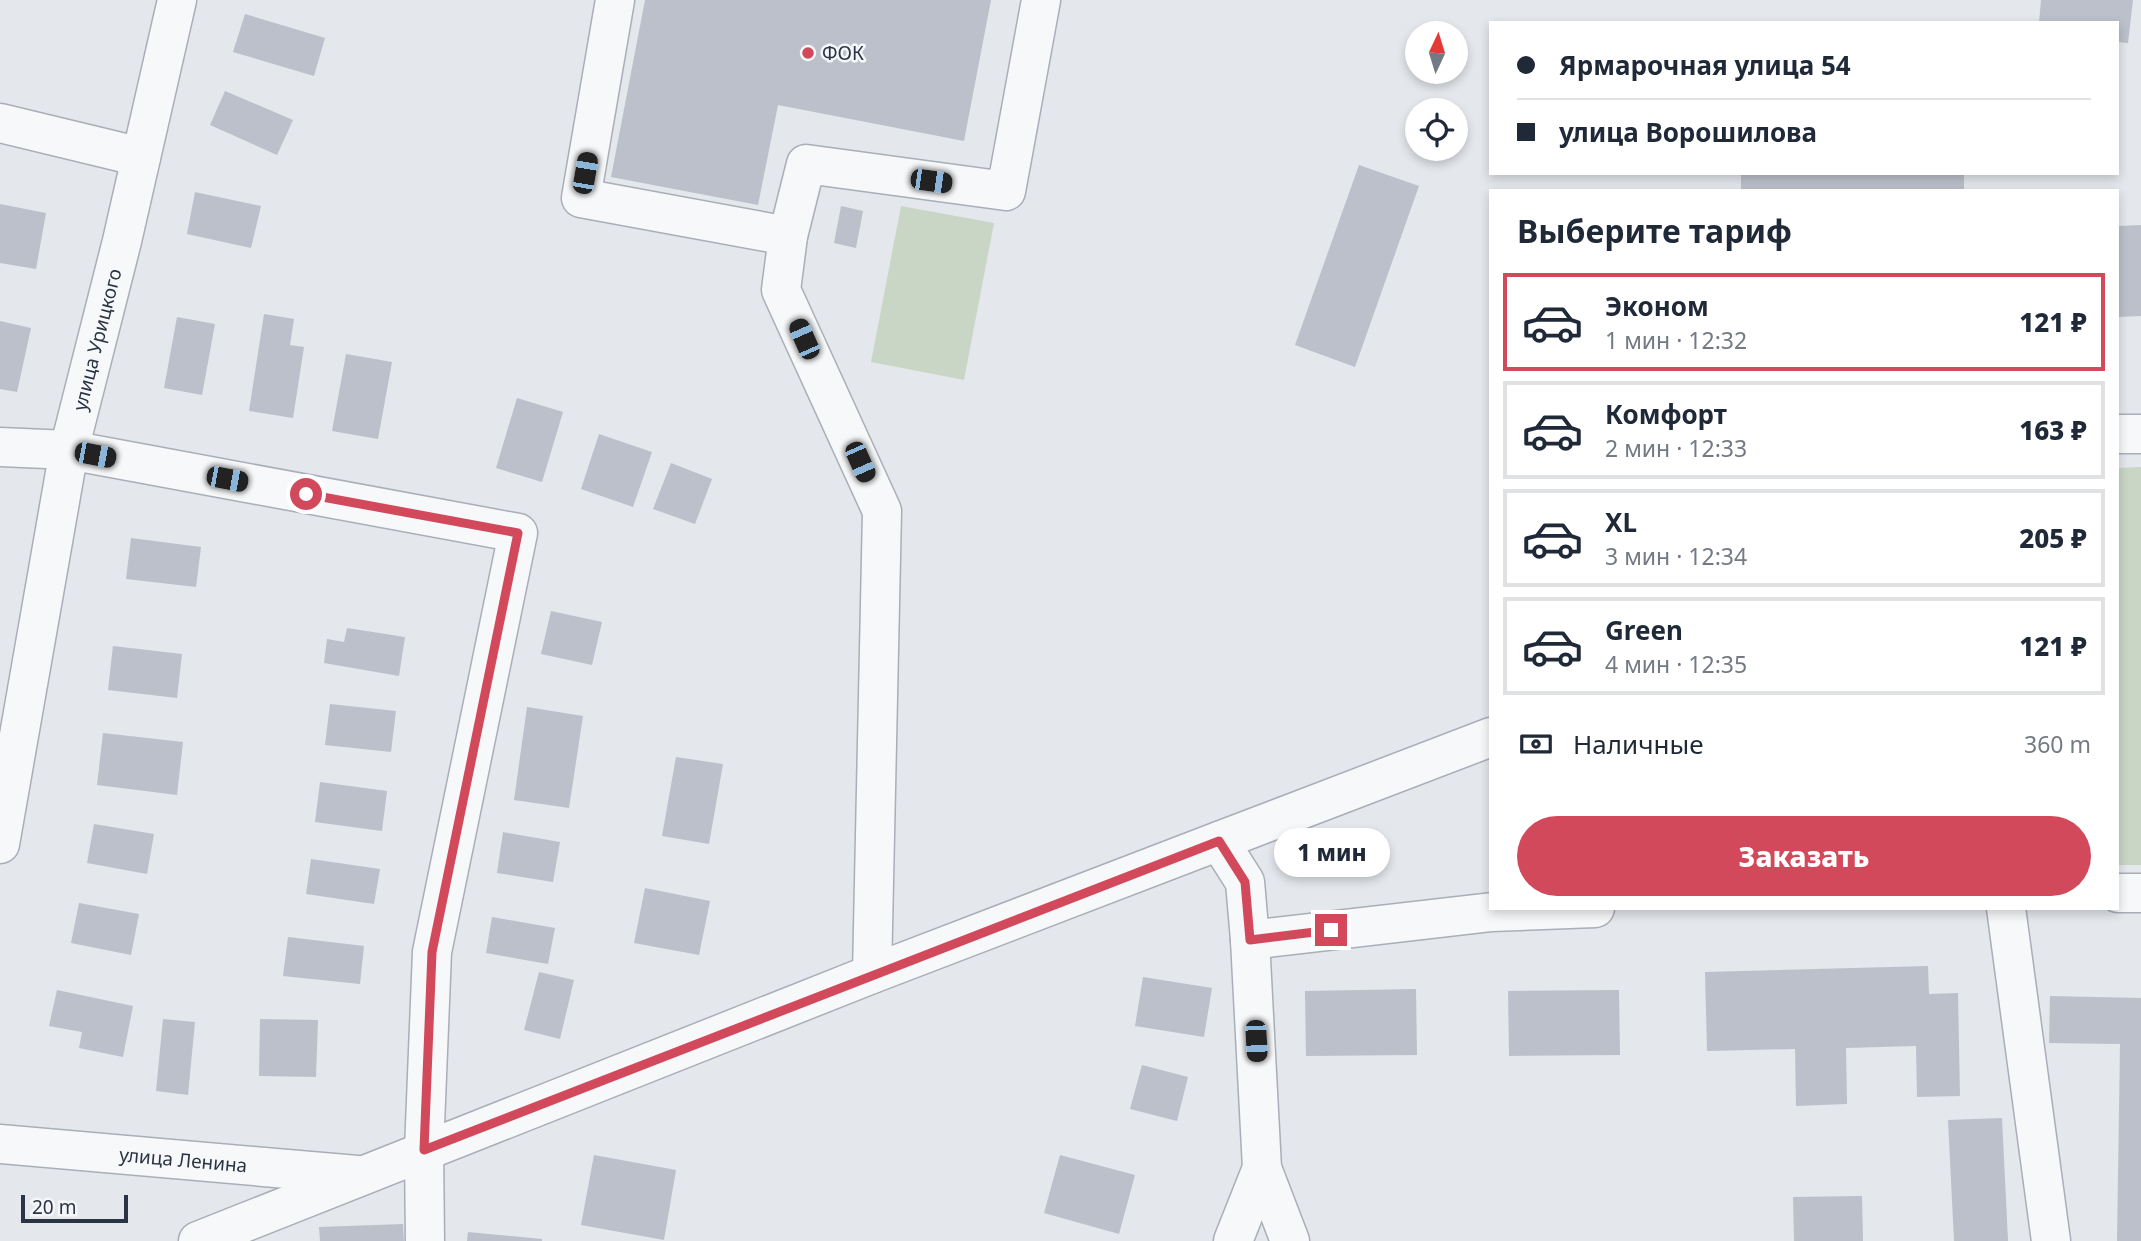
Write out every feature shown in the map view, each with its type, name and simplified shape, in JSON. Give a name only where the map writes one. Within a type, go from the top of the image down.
[{"type":"street","name":"улица Урицкого","points":[[0,844],[68,450],[177,0]]},
{"type":"street","points":[[615,0],[581,198],[789,236]]},
{"type":"street","points":[[872,974],[882,511],[781,290],[789,236],[806,163],[1006,191],[1041,0]]},
{"type":"street","points":[[0,123],[141,157]]},
{"type":"street","points":[[2119,434],[2141,434]]},
{"type":"street","points":[[0,447],[68,450],[518,533],[432,952],[424,1150],[425,1241]]},
{"type":"street","points":[[198,1241],[872,974],[1489,738]]},
{"type":"street","points":[[1219,841],[1245,882],[1262,1168],[1290,1241]]},
{"type":"street","points":[[2119,893],[2141,893]]},
{"type":"street","points":[[1250,940],[1492,912],[1544,910]]},
{"type":"street","points":[[2006,910],[2051,1241]]},
{"type":"street","name":"улица Ленина","points":[[0,1144],[366,1175]]},
{"type":"street","points":[[1233,1241],[1262,1168]]},
{"type":"green space","points":[[901,206],[994,223],[964,380],[871,362]]},
{"type":"green space","points":[[2141,467],[2141,865],[2119,865],[2119,468]]},
{"type":"building","name":"ФОК","points":[[645,0],[991,0],[964,141],[778,105],[758,205],[611,177]]},
{"type":"building","points":[[2041,0],[2133,0],[2128,43],[2119,42],[2119,21],[2039,21]]},
{"type":"building","points":[[245,14],[325,38],[314,76],[233,52]]},
{"type":"building","points":[[225,91],[293,120],[277,155],[210,125]]},
{"type":"building","points":[[1359,165],[1419,186],[1355,367],[1295,345]]},
{"type":"building","points":[[1741,175],[1964,175],[1964,189],[1741,189]]},
{"type":"building","points":[[195,192],[261,206],[251,248],[187,234]]},
{"type":"building","points":[[0,204],[46,213],[36,269],[0,263]]},
{"type":"building","points":[[841,206],[863,211],[856,248],[834,243]]},
{"type":"building","points":[[2141,225],[2141,316],[2119,317],[2119,226]]},
{"type":"building","points":[[264,314],[294,319],[290,345],[304,347],[293,418],[249,411]]},
{"type":"building","points":[[177,317],[215,324],[202,395],[164,388]]},
{"type":"building","points":[[0,321],[31,328],[17,392],[0,389]]},
{"type":"building","points":[[346,354],[392,362],[378,439],[332,431]]},
{"type":"building","points":[[517,398],[563,412],[542,482],[496,468]]},
{"type":"building","points":[[599,434],[652,452],[633,507],[581,489]]},
{"type":"building","points":[[671,463],[712,479],[695,524],[653,509]]},
{"type":"building","points":[[131,538],[201,547],[196,587],[126,579]]},
{"type":"building","points":[[551,611],[602,622],[592,665],[541,654]]},
{"type":"building","points":[[347,628],[405,637],[399,676],[324,663],[327,639],[344,642]]},
{"type":"building","points":[[113,646],[182,654],[177,698],[108,690]]},
{"type":"building","points":[[330,704],[396,711],[391,752],[325,745]]},
{"type":"building","points":[[527,707],[583,716],[569,808],[514,800]]},
{"type":"building","points":[[103,733],[183,742],[177,795],[97,785]]},
{"type":"building","points":[[676,757],[723,764],[709,844],[662,836]]},
{"type":"building","points":[[320,782],[387,791],[382,831],[315,822]]},
{"type":"building","points":[[94,824],[154,834],[147,874],[87,863]]},
{"type":"building","points":[[503,832],[560,842],[553,882],[497,873]]},
{"type":"building","points":[[311,859],[380,869],[374,904],[306,894]]},
{"type":"building","points":[[645,888],[710,901],[699,955],[634,943]]},
{"type":"building","points":[[79,903],[139,914],[131,955],[71,943]]},
{"type":"building","points":[[492,917],[555,928],[548,964],[486,953]]},
{"type":"building","points":[[288,937],[364,946],[360,984],[283,976]]},
{"type":"building","points":[[1928,966],[1929,994],[1958,993],[1960,1096],[1917,1097],[1916,1046],[1846,1048],[1847,1104],[1796,1106],[1795,1049],[1707,1051],[1705,972]]},
{"type":"building","points":[[539,972],[574,980],[560,1039],[524,1030]]},
{"type":"building","points":[[1143,977],[1212,988],[1204,1037],[1135,1026]]},
{"type":"building","points":[[1416,989],[1417,1055],[1306,1056],[1305,991]]},
{"type":"building","points":[[57,990],[133,1006],[123,1057],[79,1048],[82,1032],[49,1026]]},
{"type":"building","points":[[1619,990],[1620,1055],[1509,1056],[1508,991]]},
{"type":"building","points":[[2050,996],[2141,998],[2141,1241],[2117,1241],[2120,1044],[2049,1043]]},
{"type":"building","points":[[163,1019],[195,1022],[188,1095],[156,1091]]},
{"type":"building","points":[[260,1019],[318,1020],[316,1077],[259,1076]]},
{"type":"building","points":[[1142,1065],[1188,1077],[1177,1121],[1130,1109]]},
{"type":"building","points":[[2002,1118],[2008,1241],[1954,1241],[1948,1120]]},
{"type":"building","points":[[594,1155],[676,1170],[664,1240],[581,1225]]},
{"type":"building","points":[[1060,1155],[1135,1175],[1119,1234],[1044,1213]]},
{"type":"building","points":[[1862,1196],[1863,1241],[1794,1241],[1793,1197]]},
{"type":"building","points":[[403,1224],[404,1241],[320,1241],[319,1227]]},
{"type":"building","points":[[468,1232],[542,1239],[542,1241],[467,1241]]},
{"type":"place","name":"ФОК","points":[[808,53]]},
{"type":"route","points":[[306,494],[518,533],[432,952],[424,1150],[1219,841],[1245,882],[1250,940],[1331,930]]}]
